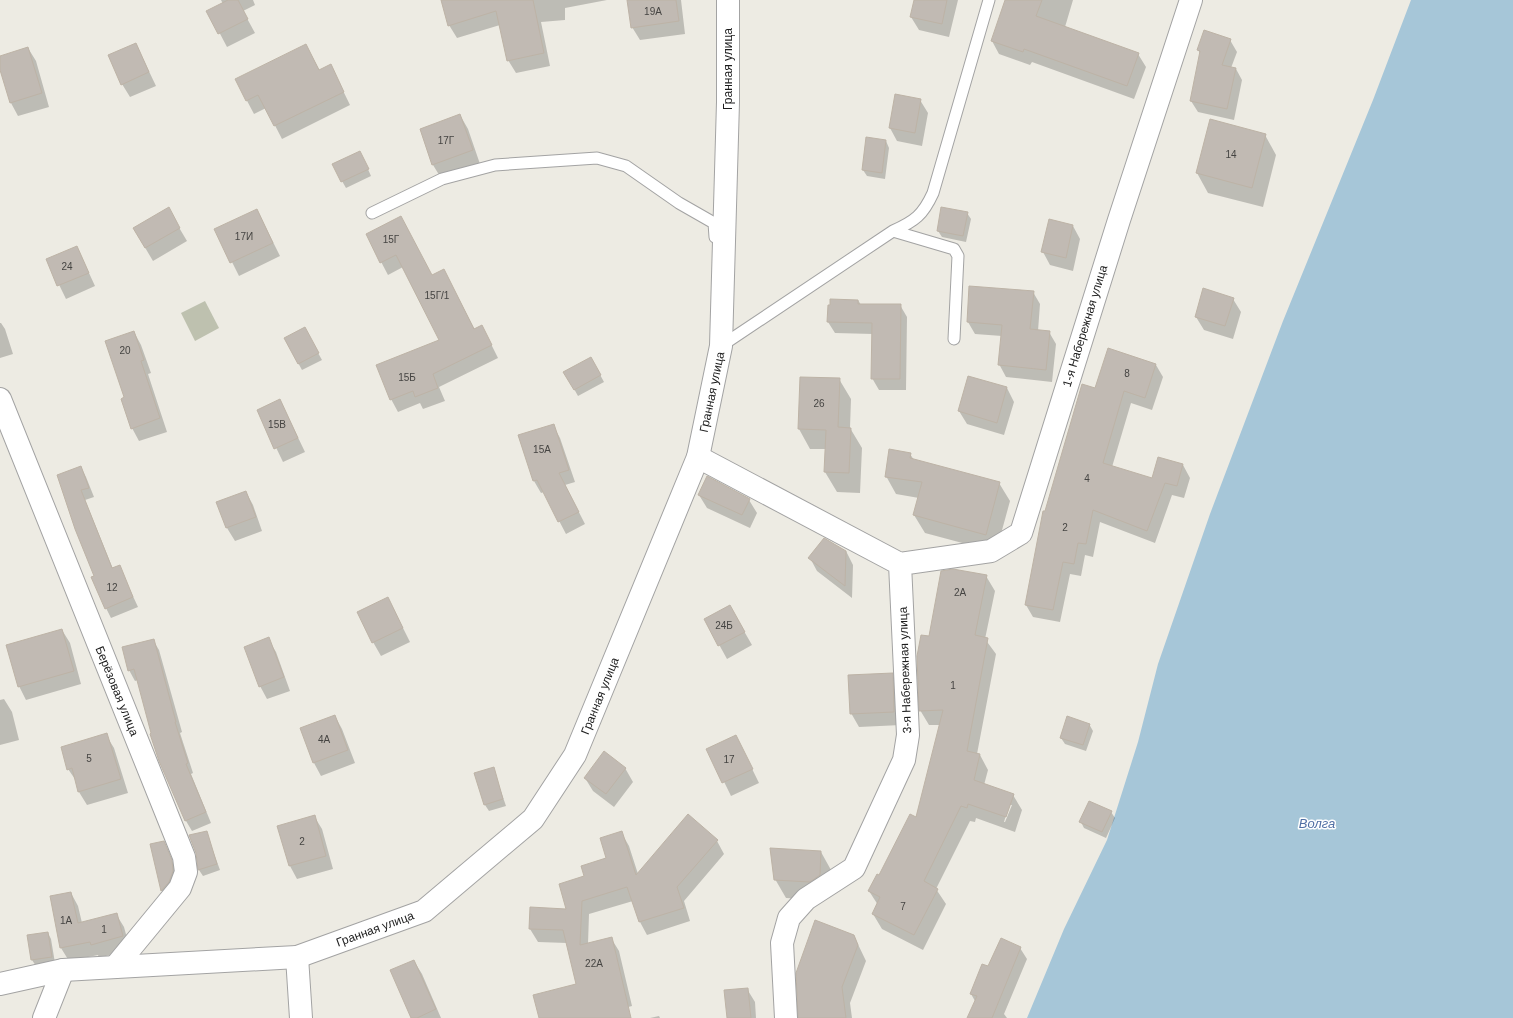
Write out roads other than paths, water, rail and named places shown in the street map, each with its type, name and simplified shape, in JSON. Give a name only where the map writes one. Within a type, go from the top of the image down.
[{"type":"street","name":"Гранная улица","points":[[0,984],[63,970],[297,957],[424,911],[533,819],[575,755],[698,457],[721,346],[728,102],[728,0]]},
{"type":"street","name":"1-я Набережная улица","points":[[900,564],[991,551],[1021,533],[1119,220],[1191,0]]},
{"type":"street","name":"Берёзовая улица","points":[[0,399],[184,857],[186,872],[180,888],[115,967]]},
{"type":"street","points":[[698,457],[900,564]]},
{"type":"street","name":"3-я Набережная улица","points":[[786,1018],[782,943],[789,918],[806,899],[854,868],[904,760],[908,735],[900,564]]},
{"type":"street","points":[[297,957],[301,1018]]},
{"type":"street","points":[[44,1018],[63,970]]},
{"type":"lane","points":[[721,346],[893,231],[913,222],[926,209],[933,193],[989,0]]},
{"type":"lane","points":[[372,212],[442,180],[495,165],[597,158],[626,166],[679,203],[714,224],[721,346]]},
{"type":"lane","points":[[893,231],[954,249],[958,256],[954,339]]},
{"type":"water","name":"Волга","points":[[1411,0],[1513,0],[1513,1018],[1027,1018],[1064,929],[1107,840],[1138,742],[1158,664],[1210,514],[1283,321],[1373,100]]}]
